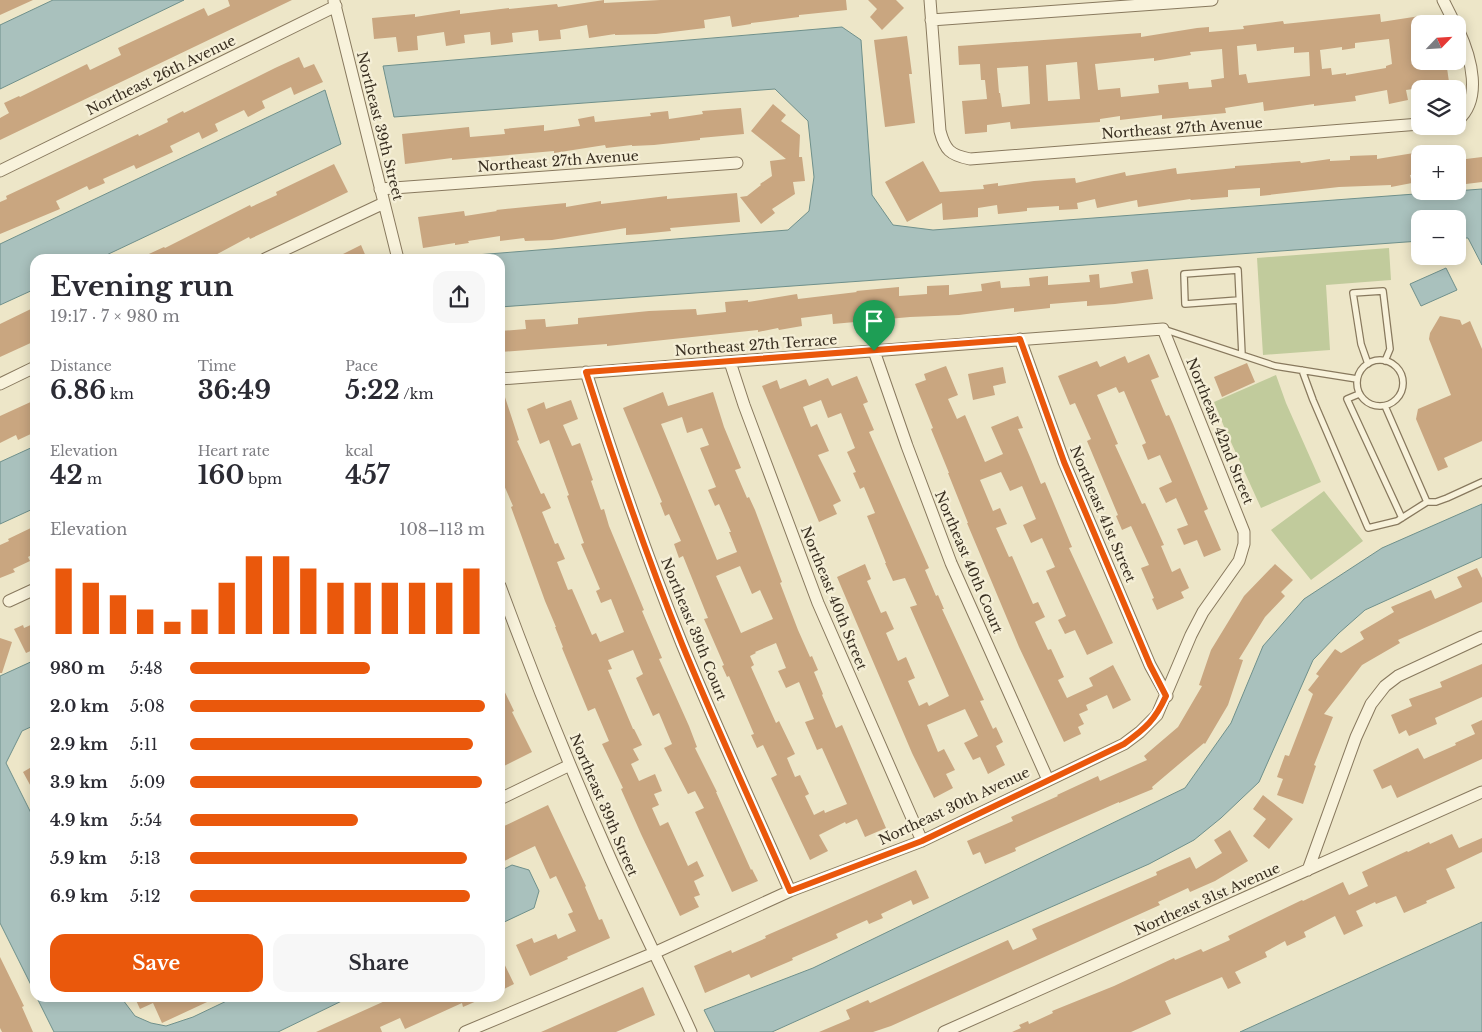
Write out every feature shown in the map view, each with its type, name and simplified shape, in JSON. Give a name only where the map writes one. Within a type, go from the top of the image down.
[{"type":"street","points":[[930,0],[931,20],[1212,0]]},
{"type":"street","points":[[1443,0],[1450,15]]},
{"type":"street","name":"Northeast 39th Street","points":[[335,3],[397,254]]},
{"type":"street","name":"Northeast 26th Avenue","points":[[0,171],[335,3]]},
{"type":"street","name":"Northeast 27th Avenue","points":[[931,20],[940,131],[943,142],[948,150],[958,157],[970,159],[1411,125]]},
{"type":"street","points":[[1466,46],[1477,69],[1481,88],[1477,104],[1466,115]]},
{"type":"street","name":"Northeast 27th Avenue","points":[[380,189],[737,163]]},
{"type":"street","points":[[276,254],[384,203]]},
{"type":"street","name":"Northeast 27th Terrace","points":[[505,379],[1020,339],[1163,330]]},
{"type":"street","name":"Northeast 42nd Street","points":[[1163,330],[1244,532],[1244,544]]},
{"type":"street","name":"Northeast 41st Street","points":[[1020,339],[1064,462],[1150,665],[1166,696]]},
{"type":"street","name":"Northeast 40th Court","points":[[874,351],[951,563],[1048,780]]},
{"type":"street","name":"Northeast 40th Street","points":[[730,362],[747,414],[818,603],[922,841]]},
{"type":"street","points":[[0,384],[30,369]]},
{"type":"street","name":"Northeast 39th Court","points":[[586,372],[640,535],[682,644],[790,891]]},
{"type":"street","name":"Northeast 30th Avenue","points":[[465,1032],[654,953],[790,891],[922,841],[1124,744],[1157,716],[1191,634],[1207,606],[1239,561],[1244,544]]},
{"type":"street","points":[[9,601],[30,591]]},
{"type":"street","name":"Northeast 39th Street","points":[[505,600],[570,765],[691,1032]]},
{"type":"street","points":[[1308,870],[1356,736],[1371,704],[1385,686],[1398,676],[1482,637]]},
{"type":"street","points":[[505,797],[570,765]]},
{"type":"street","name":"Northeast 31st Avenue","points":[[944,1032],[1482,792]]},
{"type":"lane","points":[[1239,300],[1186,304],[1184,274],[1238,270],[1242,355]]},
{"type":"lane","points":[[1368,364],[1361,344],[1353,293],[1383,291],[1390,349],[1385,361]]},
{"type":"lane","points":[[1163,330],[1275,366],[1357,379]]},
{"type":"lane","points":[[1378,360],[1385,361],[1398,369],[1402,384],[1401,391],[1397,398],[1385,406],[1377,406],[1370,404],[1359,394],[1357,379],[1359,372],[1368,364],[1378,360]]},
{"type":"lane","points":[[1302,370],[1368,528],[1402,518],[1427,502],[1436,502],[1482,482]]},
{"type":"lane","points":[[1359,394],[1347,400],[1402,518]]},
{"type":"lane","points":[[1385,406],[1427,502]]},
{"type":"green space","points":[[1389,248],[1391,280],[1326,285],[1330,350],[1263,355],[1257,258]]},
{"type":"green space","points":[[1276,375],[1286,403],[1321,482],[1261,508],[1214,402]]},
{"type":"green space","points":[[1324,491],[1363,541],[1311,580],[1271,530]]},
{"type":"water","points":[[53,0],[184,0],[0,89],[0,25]]},
{"type":"water","points":[[842,27],[861,40],[872,195],[893,225],[933,230],[1411,194],[1411,200],[1466,200],[1466,190],[1482,189],[1482,265],[1468,238],[1466,238],[1466,210],[1411,210],[1411,242],[505,307],[505,254],[488,254],[788,230],[809,211],[814,177],[808,121],[775,89],[394,117],[383,66]]},
{"type":"water","points":[[325,90],[341,144],[109,254],[30,254],[30,291],[0,305],[0,244]]},
{"type":"water","points":[[1446,268],[1457,290],[1421,306],[1410,284]]},
{"type":"water","points":[[30,448],[30,510],[0,524],[0,462]]},
{"type":"water","points":[[1482,504],[1482,557],[1365,610],[1339,633],[1313,660],[1259,782],[1221,818],[1194,840],[1149,864],[772,1032],[715,1032],[704,1010],[813,968],[1185,788],[1231,723],[1263,646],[1304,599],[1382,548]]},
{"type":"water","points":[[30,662],[30,727],[22,731],[6,763],[30,811],[30,983],[0,923],[0,676]]},
{"type":"water","points":[[512,865],[529,870],[539,891],[534,908],[505,922],[505,868]]},
{"type":"water","points":[[1482,922],[1482,1032],[1240,1032]]},
{"type":"water","points":[[39,1002],[124,1002],[135,1016],[151,1023],[166,1026],[193,1017],[224,1002],[340,1002],[278,1032],[54,1032]]},
{"type":"building","points":[[0,0],[33,0],[0,15]]},
{"type":"building","points":[[228,0],[292,0],[0,140],[0,118],[9,113],[4,103],[87,64],[90,70],[121,55],[118,48],[204,8],[208,16],[230,6]]},
{"type":"building","points":[[604,0],[604,3],[660,0],[846,0],[847,10],[799,15],[799,17],[732,27],[730,16],[704,20],[705,28],[656,34],[615,34],[589,38],[587,25],[560,30],[561,39],[539,41],[538,30],[512,33],[513,42],[491,45],[490,32],[464,35],[465,43],[446,46],[444,32],[417,36],[418,50],[398,52],[396,37],[374,39],[372,18],[415,14],[415,17],[460,10],[460,14],[557,4],[558,7]]},
{"type":"building","points":[[868,0],[896,0],[904,8],[882,30],[870,17],[877,9]]},
{"type":"building","points":[[1380,14],[1381,22],[1411,17],[1411,70],[1447,70],[1449,80],[1411,80],[1411,89],[1406,90],[1408,100],[1389,104],[1387,90],[1355,96],[1356,101],[1314,106],[1314,104],[1264,111],[1263,102],[1225,108],[1226,113],[1162,119],[1162,115],[1120,120],[1120,116],[1100,119],[1100,122],[1011,129],[1010,122],[987,125],[987,132],[965,134],[962,101],[987,99],[985,80],[981,80],[980,64],[959,65],[958,46],[1141,33],[1141,37],[1209,27],[1209,32],[1244,29],[1243,26],[1283,21],[1284,24]],"holes":[[[1389,39],[1392,64],[1386,66],[1386,68],[1346,75],[1346,73],[1332,75],[1331,68],[1322,69],[1320,50],[1342,47],[1342,50],[1355,48],[1355,43]],[[1256,44],[1257,51],[1294,47],[1294,53],[1309,52],[1310,76],[1248,83],[1246,74],[1239,75],[1237,46]],[[1222,49],[1224,78],[1211,80],[1212,87],[1189,89],[1188,82],[1158,85],[1159,93],[1121,97],[1120,88],[1098,90],[1095,64],[1154,58],[1154,61],[1191,55],[1190,52]],[[1077,62],[1080,99],[1048,101],[1046,65]],[[1028,66],[1030,104],[1002,107],[997,68]]]},
{"type":"building","points":[[907,36],[915,123],[885,127],[874,40]]},
{"type":"building","points":[[299,57],[304,68],[314,64],[323,82],[294,95],[291,87],[262,101],[265,108],[248,117],[244,110],[215,124],[218,131],[202,139],[199,132],[170,146],[173,152],[136,169],[134,165],[103,179],[105,183],[89,190],[87,186],[56,201],[60,209],[0,234],[0,202],[7,199],[6,196],[138,134],[139,136],[168,122],[167,119],[183,111],[184,113]]},
{"type":"building","points":[[773,104],[786,115],[781,121],[800,135],[799,157],[802,157],[805,181],[793,182],[795,194],[772,209],[775,213],[761,224],[740,197],[747,196],[772,176],[770,161],[786,159],[751,131]]},
{"type":"building","points":[[741,108],[744,134],[654,145],[606,148],[605,145],[554,153],[554,151],[452,160],[452,158],[405,164],[402,134],[469,127],[470,137],[505,134],[504,129],[544,125],[544,131],[580,126],[578,119],[594,116],[595,122],[651,116],[650,113],[668,111],[669,119],[703,114],[702,111]]},
{"type":"building","points":[[1411,153],[1411,183],[1391,187],[1391,185],[1339,187],[1260,196],[1260,188],[1228,190],[1228,197],[1190,199],[1138,207],[1137,200],[1097,208],[1095,199],[1077,203],[1078,209],[1059,210],[1059,206],[1027,208],[1027,211],[998,214],[997,205],[978,208],[978,217],[943,220],[942,203],[907,222],[885,182],[923,161],[940,192],[984,189],[983,185],[998,183],[998,186],[1075,178],[1076,183],[1125,172],[1126,176],[1176,168],[1177,174],[1235,168],[1235,166],[1300,161],[1301,163],[1330,159],[1330,161],[1350,160],[1350,156],[1377,155],[1377,159]]},
{"type":"building","points":[[1482,157],[1482,182],[1466,184],[1466,159]]},
{"type":"building","points":[[334,164],[348,192],[250,239],[249,237],[217,254],[149,254],[165,248],[250,205],[251,207],[277,195],[276,192]]},
{"type":"building","points":[[737,193],[740,222],[670,228],[671,231],[641,234],[626,235],[626,228],[552,240],[525,241],[524,238],[500,241],[500,236],[468,241],[469,243],[455,245],[455,243],[423,248],[418,217],[464,211],[465,216],[496,210],[566,203],[566,207],[601,201],[601,204],[667,196],[667,199]]},
{"type":"building","points":[[361,245],[365,254],[343,254]]},
{"type":"building","points":[[1148,269],[1153,299],[1087,306],[1087,301],[1050,304],[1050,308],[1014,312],[1014,308],[959,315],[833,324],[832,314],[801,318],[802,326],[779,330],[778,328],[758,332],[758,330],[607,346],[607,344],[505,352],[505,331],[526,329],[525,320],[545,319],[546,327],[578,324],[578,318],[649,311],[696,309],[697,315],[726,312],[725,302],[748,300],[748,302],[797,294],[798,299],[899,287],[899,296],[927,294],[927,286],[949,285],[949,295],[982,291],[981,284],[1000,281],[1001,288],[1030,286],[1029,278],[1048,276],[1048,285],[1090,282],[1089,275],[1099,274],[1100,288],[1133,283],[1131,272]]},
{"type":"building","points":[[30,309],[30,343],[0,357],[0,324]]},
{"type":"building","points":[[1440,316],[1460,320],[1462,325],[1470,321],[1482,349],[1482,441],[1444,458],[1448,467],[1438,471],[1416,419],[1418,409],[1451,395],[1429,339],[1430,333]]},
{"type":"building","points":[[1149,354],[1159,377],[1151,380],[1166,416],[1169,415],[1173,424],[1208,509],[1204,511],[1221,550],[1204,557],[1197,540],[1184,545],[1177,529],[1188,525],[1176,498],[1166,503],[1159,488],[1172,482],[1160,455],[1148,460],[1142,445],[1146,443],[1124,391],[1119,393],[1116,387],[1097,395],[1118,444],[1115,445],[1142,504],[1145,503],[1164,545],[1161,546],[1172,572],[1180,568],[1189,588],[1181,592],[1184,598],[1157,610],[1141,568],[1149,565],[1131,526],[1122,530],[1116,516],[1118,515],[1087,441],[1091,439],[1075,403],[1070,405],[1058,376],[1097,361],[1100,367],[1125,356],[1128,363]]},
{"type":"building","points":[[1247,363],[1255,382],[1222,397],[1214,377]]},
{"type":"building","points":[[946,366],[958,395],[948,399],[957,419],[965,415],[985,462],[1003,454],[991,427],[1018,416],[1023,428],[1018,429],[1041,484],[1045,482],[1072,547],[1069,548],[1113,643],[1087,655],[1075,630],[1065,634],[1058,620],[1066,616],[1046,571],[1055,567],[1042,538],[1031,543],[1023,525],[1036,519],[1022,486],[1010,491],[1001,472],[980,480],[993,511],[1000,508],[1007,524],[996,528],[1009,557],[1012,556],[1033,604],[1038,602],[1045,617],[1035,622],[1048,650],[1051,649],[1064,677],[1058,680],[1067,698],[1093,686],[1089,678],[1113,665],[1131,700],[1113,709],[1107,695],[1086,705],[1088,710],[1079,714],[1084,724],[1078,727],[1081,734],[1064,742],[1019,647],[967,523],[915,384],[926,380],[924,374]]},
{"type":"building","points":[[1003,367],[1006,383],[993,386],[995,395],[973,400],[968,374]]},
{"type":"building","points":[[857,376],[868,402],[863,404],[874,430],[869,432],[929,568],[925,570],[936,596],[938,595],[944,609],[942,609],[984,700],[980,701],[993,729],[996,727],[1003,742],[996,746],[1005,765],[988,774],[980,757],[973,760],[964,743],[978,736],[965,709],[927,725],[938,752],[944,749],[955,770],[946,774],[953,788],[934,798],[912,753],[837,577],[865,564],[871,579],[867,581],[881,613],[886,611],[894,629],[886,633],[898,661],[906,657],[915,678],[908,681],[919,706],[927,702],[929,706],[949,696],[910,607],[917,605],[905,578],[893,581],[867,516],[875,513],[864,487],[860,489],[853,473],[856,472],[847,452],[855,448],[841,413],[828,418],[821,400],[803,407],[811,427],[817,424],[829,451],[818,455],[841,501],[833,505],[837,514],[819,522],[762,386],[777,380],[780,389],[806,379],[809,386],[828,378],[832,386]]},
{"type":"building","points":[[663,392],[668,406],[713,392],[724,427],[741,468],[735,470],[747,498],[749,497],[755,510],[798,630],[818,670],[814,672],[822,695],[836,728],[842,725],[886,828],[865,837],[857,819],[846,824],[845,822],[819,835],[828,851],[810,860],[771,778],[777,775],[763,745],[757,748],[751,735],[754,734],[729,676],[727,677],[722,666],[724,665],[704,619],[708,618],[683,556],[679,558],[674,544],[681,541],[669,514],[665,516],[660,503],[662,502],[623,408]],"holes":[[[682,417],[687,433],[702,428],[709,445],[700,448],[716,487],[708,490],[715,506],[719,504],[737,552],[717,560],[661,424]],[[740,566],[752,594],[760,590],[773,619],[741,633],[716,576]],[[776,643],[786,668],[778,671],[786,688],[799,682],[814,719],[805,722],[817,750],[822,748],[847,804],[825,813],[824,810],[814,815],[805,796],[809,794],[800,775],[795,777],[787,758],[795,754],[779,721],[776,723],[751,667],[754,665],[750,656]]]},
{"type":"building","points":[[505,397],[519,440],[517,441],[541,494],[544,493],[551,508],[542,512],[555,544],[558,543],[565,559],[557,562],[568,590],[572,589],[592,635],[596,633],[600,642],[624,632],[611,599],[601,603],[596,591],[600,589],[581,544],[584,543],[549,440],[540,444],[527,409],[544,402],[546,409],[571,400],[578,419],[563,425],[572,446],[580,443],[601,510],[604,509],[609,526],[644,610],[642,611],[662,658],[659,659],[689,726],[697,747],[695,748],[717,792],[751,870],[758,881],[732,892],[695,812],[704,808],[695,791],[688,794],[664,748],[672,744],[659,713],[653,716],[636,678],[643,674],[633,650],[608,660],[612,669],[608,670],[633,729],[642,745],[633,749],[639,760],[631,764],[639,781],[655,774],[662,791],[654,794],[659,805],[652,808],[660,826],[668,822],[688,866],[697,861],[704,876],[694,881],[700,895],[694,897],[699,907],[680,916],[641,834],[621,789],[623,788],[602,744],[609,741],[595,708],[588,711],[562,648],[556,627],[511,507],[513,506],[505,488]]},
{"type":"building","points":[[30,402],[30,434],[18,440],[16,435],[0,443],[0,416]]},
{"type":"building","points":[[30,528],[30,556],[28,557],[30,561],[13,569],[15,572],[0,578],[0,545],[9,541],[8,539]]},
{"type":"building","points":[[1275,564],[1293,580],[1281,592],[1285,596],[1265,617],[1239,659],[1243,660],[1228,705],[1205,744],[1152,787],[1153,789],[1062,827],[1015,848],[1016,851],[985,864],[980,852],[973,855],[967,841],[1013,821],[1011,817],[1098,776],[1100,781],[1147,760],[1144,756],[1178,727],[1202,686],[1199,685],[1211,650],[1244,596]]},
{"type":"building","points":[[1477,568],[1482,578],[1482,602],[1398,640],[1400,643],[1362,665],[1324,714],[1333,717],[1314,765],[1316,766],[1303,804],[1277,795],[1283,779],[1277,777],[1285,755],[1289,756],[1313,694],[1308,690],[1319,676],[1316,674],[1335,649],[1341,653],[1364,639],[1360,632],[1394,612],[1391,607],[1431,590],[1435,599],[1462,587],[1457,577]]},
{"type":"building","points":[[23,625],[24,628],[30,625],[30,651],[26,653],[14,629]]},
{"type":"building","points":[[0,638],[12,642],[2,673],[0,673]]},
{"type":"building","points":[[1482,664],[1482,697],[1435,718],[1437,724],[1409,736],[1406,730],[1399,734],[1391,715],[1412,706],[1409,699],[1442,687],[1440,682]]},
{"type":"building","points":[[505,692],[514,711],[512,712],[532,752],[505,766]]},
{"type":"building","points":[[1482,720],[1482,759],[1397,798],[1391,785],[1382,789],[1373,770],[1418,748],[1424,759],[1456,745],[1455,743],[1475,734],[1471,725]]},
{"type":"building","points":[[30,768],[30,785],[23,772]]},
{"type":"building","points":[[1263,795],[1293,819],[1269,849],[1253,836],[1266,819],[1253,809]]},
{"type":"building","points":[[548,805],[586,886],[599,920],[602,919],[610,938],[530,976],[516,945],[532,938],[534,943],[556,934],[558,939],[576,931],[568,914],[573,912],[556,876],[550,879],[535,846],[505,861],[505,826]]},
{"type":"building","points":[[1230,830],[1248,861],[1215,881],[1190,892],[1188,888],[1158,902],[1160,905],[891,1026],[873,1032],[819,1032],[850,1019],[846,1010],[868,1000],[870,1003],[1008,940],[1013,950],[1037,939],[1032,929],[1157,875],[1156,872],[1190,857],[1196,869],[1222,853],[1214,840]]},
{"type":"building","points":[[1452,834],[1459,848],[1482,838],[1482,852],[1446,869],[1455,888],[1426,901],[1427,903],[1404,913],[1396,896],[1376,904],[1375,902],[1356,911],[1363,926],[1344,935],[1335,916],[1304,932],[1306,937],[1287,946],[1285,941],[1265,952],[1267,957],[1235,972],[1241,983],[1228,989],[1222,977],[1165,1001],[1171,1014],[1131,1032],[1012,1032],[1021,1028],[1019,1025],[1028,1021],[1029,1024],[1053,1013],[1052,1011],[1114,986],[1174,958],[1175,960],[1201,949],[1203,952],[1230,940],[1228,936],[1343,882],[1349,895],[1368,886],[1362,872],[1407,851],[1429,842],[1430,844]]},
{"type":"building","points":[[916,870],[929,898],[913,905],[911,900],[881,914],[883,918],[869,924],[867,920],[836,934],[838,938],[792,958],[793,960],[751,978],[749,974],[705,993],[694,966],[731,950],[732,953],[766,938],[765,936]]},
{"type":"building","points":[[0,957],[24,1006],[22,1007],[33,1032],[2,1032],[0,1028]]},
{"type":"building","points":[[505,965],[514,984],[505,988]]},
{"type":"building","points":[[643,987],[655,1015],[616,1032],[541,1032]]},
{"type":"building","points":[[137,1002],[207,1002],[162,1023],[153,1003],[140,1009]]},
{"type":"building","points":[[383,1002],[474,1002],[463,1007],[462,1003],[405,1029],[400,1018],[380,1027],[382,1032],[316,1032]]},
{"type":"route","points":[[1020,339],[1064,462],[1150,665],[1166,696],[1157,716],[1124,744],[922,841],[790,891],[682,644],[640,535],[586,372],[874,351],[1020,339]]}]
